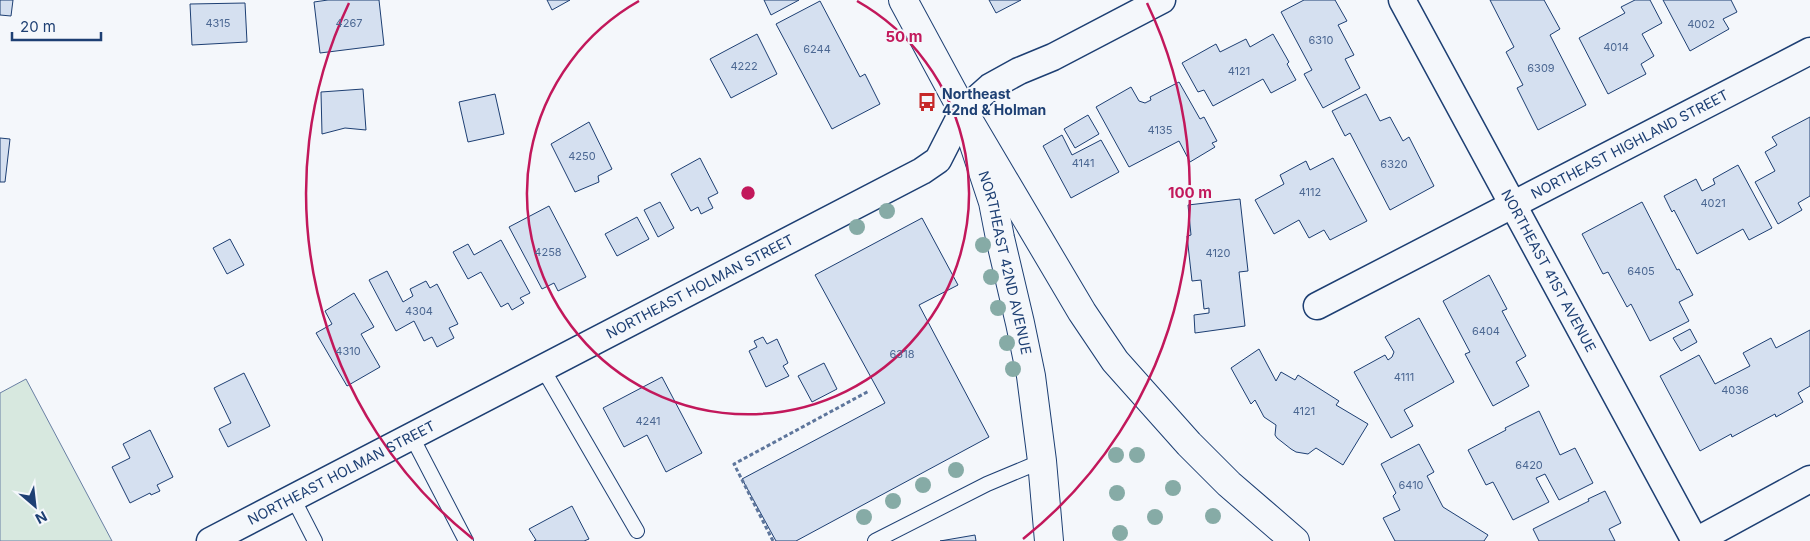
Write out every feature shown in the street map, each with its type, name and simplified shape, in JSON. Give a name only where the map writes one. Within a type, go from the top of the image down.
[{"type":"street","name":"NORTHEAST 42ND AVENUE","points":[[903,0],[962,112],[993,202],[1031,376],[1042,461],[1049,541]]},
{"type":"street","name":"NORTHEAST HOLMAN STREET","points":[[210,541],[922,171],[938,160],[962,112],[990,87],[1053,57],[1162,0]]},
{"type":"street","name":"NORTHEAST 41ST AVENUE","points":[[1402,0],[1696,541]]},
{"type":"street","name":"NORTHEAST HIGHLAND STREET","points":[[1317,306],[1810,51]]},
{"type":"street","points":[[962,112],[1082,312],[1115,361],[1222,478],[1295,541]]},
{"type":"street","points":[[1696,541],[1810,479]]},
{"type":"lane","points":[[543,369],[637,532]]},
{"type":"lane","points":[[412,437],[466,541]]},
{"type":"lane","points":[[875,541],[987,484],[1042,461]]},
{"type":"lane","points":[[293,498],[315,541]]},
{"type":"path","points":[[772,541],[734,464],[869,391]]},
{"type":"shaded area","points":[[26,379],[112,541],[0,541],[0,393]]},
{"type":"building","points":[[0,0],[13,0],[11,16],[0,15]]},
{"type":"building","points":[[328,0],[379,0],[384,45],[320,53],[314,2]]},
{"type":"building","points":[[547,0],[570,0],[552,10]]},
{"type":"building","points":[[764,0],[799,0],[771,15]]},
{"type":"building","points":[[989,0],[1021,0],[996,13]]},
{"type":"building","points":[[1304,0],[1335,0],[1347,21],[1338,25],[1354,55],[1345,59],[1360,88],[1323,108],[1304,74],[1312,70],[1281,12]]},
{"type":"building","points":[[1490,0],[1544,0],[1560,29],[1550,35],[1586,105],[1538,130],[1517,88],[1523,85],[1506,52],[1514,47]]},
{"type":"building","points":[[1635,0],[1650,0],[1662,23],[1642,34],[1654,56],[1641,64],[1646,74],[1608,94],[1579,38],[1625,13],[1621,7]]},
{"type":"building","points":[[1663,0],[1731,0],[1737,12],[1723,19],[1729,29],[1690,51]]},
{"type":"building","points":[[820,1],[860,77],[865,74],[880,104],[832,129],[776,24]]},
{"type":"building","points":[[245,3],[247,42],[192,45],[190,4]]},
{"type":"building","points":[[757,34],[777,74],[731,98],[710,59]]},
{"type":"building","points":[[1273,34],[1289,62],[1287,64],[1296,80],[1271,93],[1263,79],[1213,106],[1204,90],[1198,92],[1182,63],[1216,44],[1220,52],[1246,39],[1250,47]]},
{"type":"building","points":[[1179,82],[1200,119],[1204,117],[1217,141],[1212,143],[1215,147],[1190,162],[1179,141],[1129,167],[1096,107],[1131,87],[1139,101],[1145,103],[1151,100],[1150,97]]},
{"type":"building","points":[[363,89],[366,130],[345,128],[322,134],[321,92]]},
{"type":"building","points":[[495,94],[504,134],[468,142],[459,102]]},
{"type":"building","points":[[1366,94],[1380,121],[1390,117],[1403,141],[1409,137],[1434,186],[1390,210],[1350,133],[1345,136],[1332,111]]},
{"type":"building","points":[[1088,115],[1099,134],[1075,148],[1064,129]]},
{"type":"building","points":[[1810,117],[1810,196],[1798,203],[1802,210],[1778,224],[1755,182],[1775,171],[1765,152],[1777,145],[1772,137]]},
{"type":"building","points":[[589,122],[612,169],[598,176],[599,182],[575,192],[551,144]]},
{"type":"building","points":[[1062,135],[1072,155],[1101,140],[1119,172],[1071,198],[1043,146]]},
{"type":"building","points":[[0,138],[10,139],[5,182],[0,182]]},
{"type":"building","points":[[700,158],[718,193],[708,198],[713,208],[701,214],[698,207],[691,211],[671,174]]},
{"type":"building","points":[[1333,158],[1367,221],[1330,240],[1324,230],[1309,238],[1299,220],[1274,234],[1255,200],[1284,184],[1280,175],[1306,161],[1310,170]]},
{"type":"building","points":[[1738,165],[1772,228],[1749,240],[1743,229],[1697,254],[1674,210],[1672,212],[1664,196],[1696,179],[1702,191],[1715,184],[1713,179]]},
{"type":"building","points":[[1240,199],[1248,271],[1239,272],[1245,326],[1195,333],[1194,315],[1209,313],[1209,308],[1204,309],[1201,280],[1192,281],[1187,236],[1191,235],[1188,205]]},
{"type":"building","points":[[660,202],[674,228],[658,237],[644,210]]},
{"type":"building","points":[[1642,202],[1677,270],[1679,269],[1693,295],[1679,302],[1689,321],[1650,341],[1631,304],[1627,307],[1608,272],[1603,274],[1582,234]]},
{"type":"building","points":[[549,206],[586,277],[558,291],[554,283],[542,289],[509,227]]},
{"type":"building","points":[[637,217],[649,239],[617,256],[605,234]]},
{"type":"building","points":[[922,218],[958,285],[919,305],[989,437],[796,541],[776,541],[742,479],[885,403],[815,275]]},
{"type":"building","points":[[230,239],[244,265],[227,274],[213,248]]},
{"type":"building","points":[[501,240],[530,293],[520,298],[524,303],[512,310],[508,303],[501,307],[481,272],[468,279],[453,252],[468,244],[474,255]]},
{"type":"building","points":[[387,271],[403,302],[413,296],[410,289],[426,281],[430,288],[437,284],[458,324],[449,328],[454,338],[437,347],[432,337],[424,341],[414,321],[396,331],[369,280]]},
{"type":"building","points":[[1489,275],[1507,309],[1502,311],[1526,356],[1516,362],[1529,386],[1493,406],[1465,354],[1470,352],[1443,301]]},
{"type":"building","points":[[354,293],[374,327],[361,334],[380,367],[347,386],[316,333],[332,324],[325,311]]},
{"type":"building","points":[[1419,318],[1454,382],[1404,410],[1413,426],[1391,438],[1354,372],[1385,355],[1388,360],[1392,357],[1394,352],[1385,337]]},
{"type":"building","points":[[1690,329],[1697,342],[1681,351],[1673,338]]},
{"type":"building","points":[[1810,330],[1810,386],[1798,393],[1803,402],[1776,417],[1775,414],[1732,437],[1731,434],[1700,451],[1660,376],[1699,355],[1715,384],[1750,366],[1743,353],[1771,338],[1776,348]]},
{"type":"building","points":[[763,337],[767,344],[777,339],[788,363],[783,366],[789,376],[766,387],[749,351],[757,347],[754,341]]},
{"type":"building","points":[[1259,349],[1276,381],[1281,372],[1295,380],[1298,375],[1339,401],[1336,405],[1368,424],[1343,465],[1316,448],[1308,454],[1291,449],[1277,438],[1275,435],[1276,425],[1264,417],[1255,400],[1251,404],[1231,368]]},
{"type":"building","points":[[824,363],[837,389],[812,402],[798,376]]},
{"type":"building","points":[[244,373],[270,426],[228,447],[219,429],[231,423],[214,388]]},
{"type":"building","points":[[662,377],[702,453],[666,472],[647,435],[624,447],[603,408]]},
{"type":"building","points":[[1539,411],[1560,455],[1575,448],[1593,483],[1559,500],[1545,474],[1536,478],[1549,502],[1513,520],[1493,482],[1486,485],[1468,450]]},
{"type":"building","points":[[150,430],[173,477],[157,485],[160,491],[151,495],[150,493],[130,503],[112,467],[130,458],[123,444]]},
{"type":"building","points":[[1419,444],[1434,472],[1427,476],[1443,507],[1488,535],[1484,541],[1395,541],[1383,518],[1400,510],[1393,496],[1396,493],[1381,464]]},
{"type":"building","points":[[1605,491],[1621,523],[1609,529],[1615,541],[1539,541],[1533,529]]},
{"type":"building","points":[[572,506],[589,539],[584,541],[534,541],[536,540],[529,529]]},
{"type":"building","points":[[975,535],[976,541],[940,541]]},
{"type":"place","name":"Northeast 42nd & Holman","points":[[927,102]]}]
